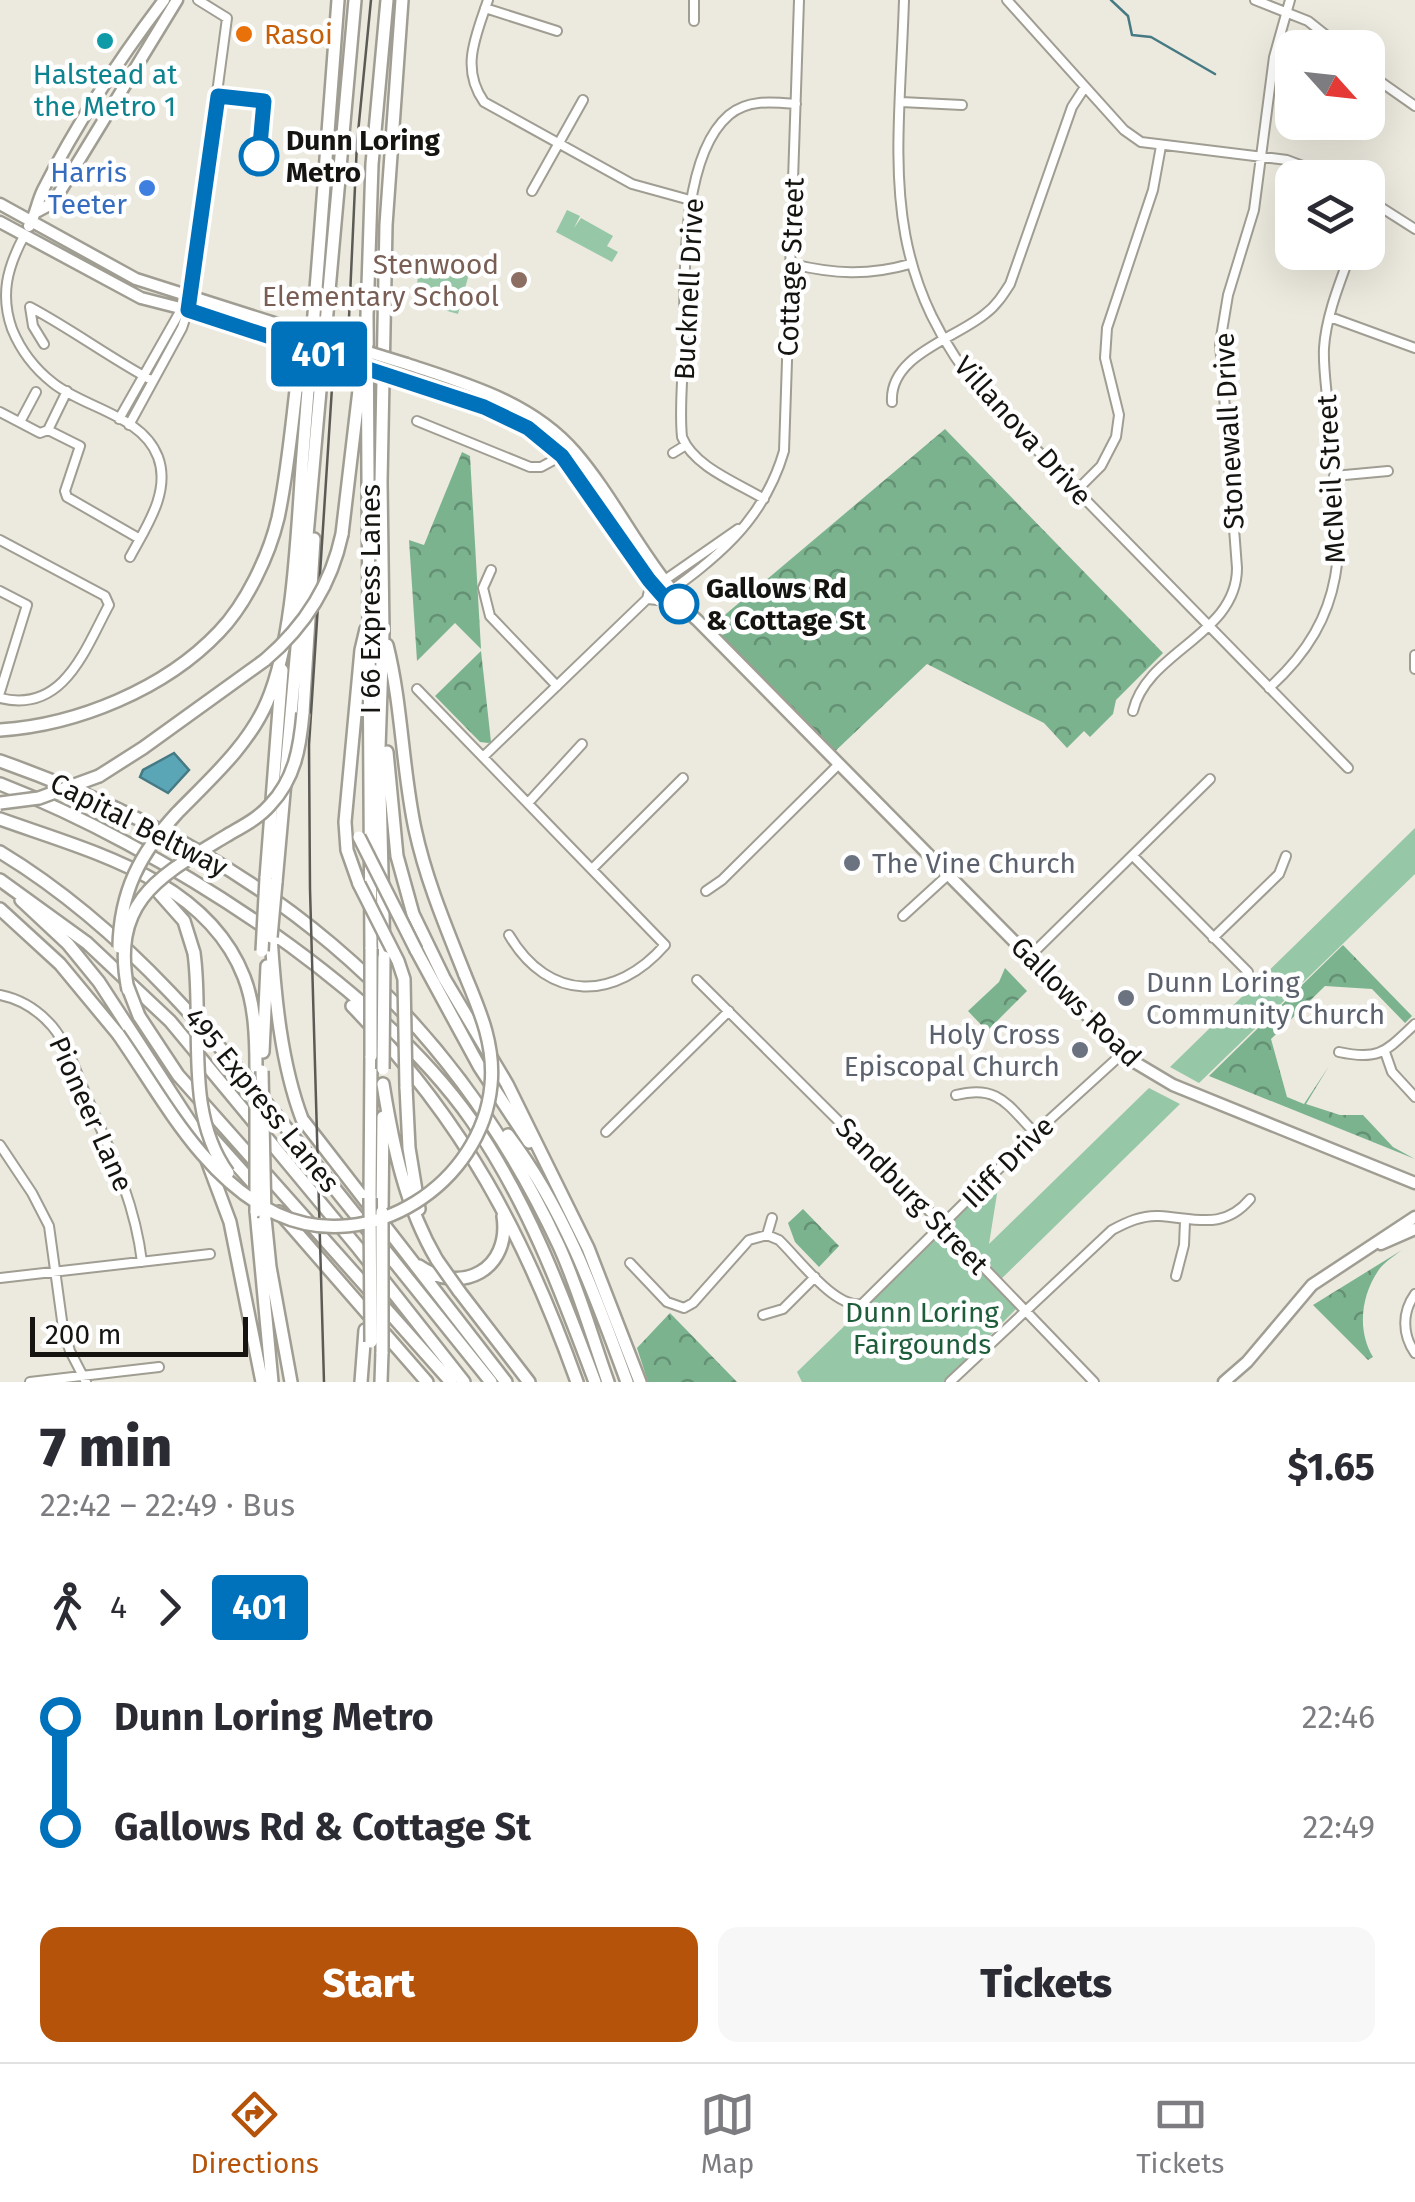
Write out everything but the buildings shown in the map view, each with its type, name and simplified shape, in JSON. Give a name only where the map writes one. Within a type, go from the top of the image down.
[{"type":"highway","points":[[338,0],[294,554],[279,664],[260,714],[233,754],[145,850],[125,896],[120,949],[128,990],[139,1016],[178,1075],[451,1382]]},
{"type":"highway","points":[[355,0],[267,955],[302,1119],[506,1382]]},
{"type":"highway","name":"I 66 Express Lanes","points":[[368,1336],[371,949],[367,316],[372,164],[387,0]]},
{"type":"highway","points":[[381,1382],[384,957],[380,722],[384,632],[380,482],[386,225],[402,0]]},
{"type":"highway","points":[[0,802],[50,795],[99,776],[144,748],[265,660],[290,636],[321,595],[342,534],[367,316]]},
{"type":"highway","points":[[0,730],[44,726],[103,707],[163,675],[218,634],[248,588],[270,542],[278,517],[298,374],[312,342]]},
{"type":"highway","points":[[128,990],[126,946],[139,901],[162,876],[250,822],[273,803],[296,760],[303,713],[319,460],[317,425]]},
{"type":"highway","points":[[370,610],[361,650],[345,832],[347,850],[360,884],[404,980],[413,1181],[436,1258]]},
{"type":"highway","points":[[274,1382],[259,1210],[259,1070],[286,616]]},
{"type":"highway","points":[[0,908],[60,964],[118,1034],[212,1165],[259,1210],[330,1226],[382,1219],[402,1210],[446,1178],[478,1135],[491,1089],[492,1061],[487,1032],[433,894],[415,829],[394,671],[384,632]]},
{"type":"highway","points":[[380,722],[386,745],[397,856],[407,897],[430,952],[508,1084],[594,1263],[640,1382]]},
{"type":"highway","name":"Capital Beltway","points":[[0,761],[122,810],[186,842],[306,923],[367,974],[414,1022],[461,1078],[514,1159],[574,1280],[608,1382]]},
{"type":"highway","points":[[348,768],[350,810],[359,837],[486,1078],[556,1184]]},
{"type":"highway","points":[[0,784],[159,861],[262,926],[395,1034],[470,1119],[516,1192],[540,1241],[594,1382]]},
{"type":"highway","points":[[0,818],[125,866],[186,900],[220,933],[247,987],[259,1070]]},
{"type":"highway","name":"495 Express Lanes","points":[[0,852],[102,926],[177,996],[491,1382]]},
{"type":"highway","points":[[125,866],[174,906],[184,921],[194,953],[200,1093],[206,1126],[220,1162],[259,1210],[291,1382]]},
{"type":"highway","points":[[0,880],[106,960],[182,1034],[464,1382]]},
{"type":"highway","points":[[13,888],[30,912],[84,962],[201,1143],[230,1222],[262,1382]]},
{"type":"highway","points":[[307,960],[368,1022],[448,1120],[497,1198],[536,1272],[577,1382]]},
{"type":"highway","points":[[461,1078],[554,1202],[628,1382]]},
{"type":"highway","points":[[164,1081],[427,1382]]},
{"type":"highway","points":[[383,1084],[404,1183],[423,1234],[458,1290],[530,1382]]},
{"type":"highway","points":[[409,1258],[428,1273],[446,1280],[466,1279],[484,1270],[497,1255],[504,1234],[503,1213],[497,1198]]},
{"type":"highway","points":[[270,1267],[274,1382]]},
{"type":"highway","points":[[362,1382],[368,1336]]},
{"type":"highway","points":[[368,1336],[370,1382]]},
{"type":"main road","points":[[24,236],[38,211],[40,196],[88,114],[164,0]]},
{"type":"main road","points":[[38,211],[53,203],[177,0]]},
{"type":"main road","points":[[77,163],[90,128],[88,114]]},
{"type":"main road","name":"Gallows Road","points":[[0,204],[136,279],[493,393],[529,414],[568,452],[670,595],[1123,1053],[1158,1079],[1413,1182]]},
{"type":"main road","name":"Gallows Road","points":[[0,222],[127,292],[405,380],[512,420],[568,452]]},
{"type":"main road","points":[[1413,1182],[1415,1196]]},
{"type":"main road","points":[[1224,1382],[1247,1362],[1299,1297],[1361,1251],[1413,1220]]},
{"type":"street","points":[[130,425],[154,381],[188,295],[226,18],[198,0]]},
{"type":"street","points":[[694,0],[694,21]]},
{"type":"street","name":"Cottage Street","points":[[647,600],[670,595],[732,543],[764,499],[778,471],[786,440],[799,0]]},
{"type":"street","name":"Villanova Drive","points":[[904,0],[900,200],[910,264],[942,341],[986,398],[1348,768]]},
{"type":"street","points":[[1007,0],[1131,136],[1161,146],[1275,160]]},
{"type":"street","points":[[1254,0],[1323,30]]},
{"type":"street","name":"Stonewall Drive","points":[[1133,711],[1143,688],[1229,602],[1237,578],[1220,343],[1228,296],[1254,210],[1274,56],[1290,0]]},
{"type":"street","points":[[557,31],[486,4],[470,60],[476,90],[493,110],[637,186],[690,200]]},
{"type":"street","points":[[1385,85],[1415,106]]},
{"type":"street","points":[[892,402],[892,388],[899,374],[916,358],[982,317],[1010,284],[1072,107],[1085,88]]},
{"type":"street","points":[[532,191],[583,100]]},
{"type":"street","points":[[901,102],[962,104]]},
{"type":"street","name":"Bucknell Drive","points":[[686,445],[682,430],[690,200],[714,134],[728,116],[755,103],[796,104]]},
{"type":"street","points":[[1076,491],[1101,466],[1116,438],[1119,415],[1105,340],[1153,190],[1161,146]]},
{"type":"street","points":[[1385,210],[1415,229]]},
{"type":"street","points":[[24,236],[7,272],[2,310],[27,358],[55,385],[130,425],[150,444],[161,470],[158,503],[130,556]]},
{"type":"street","points":[[792,264],[843,274],[870,274],[910,264]]},
{"type":"street","name":"McNeil Street","points":[[1269,688],[1307,647],[1332,598],[1340,550],[1324,361],[1330,317],[1346,270]]},
{"type":"street","points":[[32,293],[33,326],[44,344]]},
{"type":"street","points":[[30,307],[92,342],[104,355],[154,381]]},
{"type":"street","points":[[119,419],[185,309]]},
{"type":"street","points":[[1330,317],[1415,348]]},
{"type":"street","points":[[0,412],[40,433],[48,430],[67,391]]},
{"type":"street","points":[[20,422],[36,392]]},
{"type":"street","points":[[418,421],[530,467],[541,467],[568,452]]},
{"type":"street","points":[[48,430],[80,446],[66,492],[69,500],[140,539]]},
{"type":"street","points":[[673,453],[686,445],[702,462],[764,499]]},
{"type":"street","points":[[1334,476],[1388,472]]},
{"type":"street","name":"Cottage Street","points":[[482,756],[647,600],[648,592],[746,523]]},
{"type":"street","points":[[0,540],[105,596],[108,605],[72,676],[52,691],[30,700],[0,695],[27,605],[0,591]]},
{"type":"street","points":[[491,570],[483,588],[490,616],[557,686]]},
{"type":"street","points":[[1415,655],[1415,669]]},
{"type":"street","points":[[418,689],[665,944],[630,976],[608,984],[582,986],[557,981],[536,968],[519,952],[509,935]]},
{"type":"street","points":[[528,803],[582,744]]},
{"type":"street","points":[[706,891],[722,880],[838,766]]},
{"type":"street","points":[[592,868],[683,778]]},
{"type":"street","points":[[1029,956],[1210,779]]},
{"type":"street","points":[[1133,856],[1248,972]]},
{"type":"street","points":[[1213,938],[1278,874],[1286,856]]},
{"type":"street","points":[[903,916],[949,874]]},
{"type":"street","name":"Sandburg Street","points":[[697,980],[1094,1382]]},
{"type":"street","name":"Pioneer Lane","points":[[0,995],[41,1014],[64,1044],[123,1179],[142,1262]]},
{"type":"street","points":[[606,1132],[729,1012]]},
{"type":"street","points":[[1339,1052],[1376,1056],[1415,1024]]},
{"type":"street","points":[[1385,1052],[1392,1072],[1415,1097]]},
{"type":"street","name":"Iliff Drive","points":[[815,1277],[846,1303],[857,1305],[867,1301],[1035,1133],[1123,1053]]},
{"type":"street","points":[[956,1095],[976,1090],[992,1093],[1035,1133]]},
{"type":"street","points":[[0,1145],[40,1207],[50,1232],[63,1328],[70,1352],[85,1379]]},
{"type":"street","points":[[950,1382],[1112,1230],[1148,1216],[1186,1221],[1227,1219],[1250,1199]]},
{"type":"street","points":[[767,1234],[772,1218]]},
{"type":"street","points":[[1176,1276],[1186,1221]]},
{"type":"street","points":[[630,1263],[666,1302],[684,1308],[693,1304],[749,1240],[767,1234],[779,1240],[815,1277],[782,1310],[762,1315]]},
{"type":"street","points":[[0,1278],[210,1254]]},
{"type":"street","points":[[1415,1294],[1406,1309],[1405,1328],[1415,1353]]},
{"type":"street","points":[[30,1382],[85,1379],[159,1367]]},
{"type":"green space","points":[[567,210],[580,216],[574,228],[581,218],[613,236],[607,246],[618,252],[612,262],[556,232]]},
{"type":"green space","points":[[444,259],[461,260],[470,270],[458,314],[416,302],[418,273],[428,264]]},
{"type":"green space","points":[[945,429],[1163,653],[1116,700],[1113,714],[1090,737],[1084,731],[1067,748],[1044,723],[927,664],[829,757],[707,630]]},
{"type":"green space","points":[[462,452],[470,456],[481,649],[455,623],[417,661],[409,540],[424,545]]},
{"type":"green space","points":[[481,651],[491,742],[488,743],[480,742],[435,696]]},
{"type":"green space","points":[[1415,828],[1415,874],[1199,1083],[1170,1067]]},
{"type":"green space","points":[[1343,945],[1412,1016],[1405,1023],[1372,989],[1325,986],[1271,1039],[1287,1097],[1304,1104],[1329,1066],[1306,1104],[1340,1115],[1363,1115],[1393,1147],[1415,1159],[1209,1076]]},
{"type":"green space","points":[[1005,968],[1027,991],[987,1031],[968,1011],[999,982]]},
{"type":"green space","name":"Dunn Loring Fairgounds","points":[[1149,1088],[1180,1104],[996,1284],[1016,1309],[944,1382],[802,1382],[797,1372],[1000,1175],[989,1244]]},
{"type":"green space","points":[[803,1209],[839,1246],[819,1267],[795,1242],[788,1223]]},
{"type":"green space","points":[[1402,1250],[1380,1268],[1368,1291],[1363,1325],[1373,1357],[1368,1360],[1313,1305]]},
{"type":"green space","points":[[670,1313],[737,1382],[648,1382],[637,1348]]},
{"type":"water","points":[[174,753],[189,770],[168,793],[140,777],[143,770]]},
{"type":"waterway","points":[[1111,0],[1128,16],[1132,35],[1151,37],[1215,74]]},
{"type":"railway","points":[[349,318],[357,143],[371,0]]},
{"type":"railway","points":[[324,1382],[309,745],[335,341]]},
{"type":"bus line","name":"401","points":[[259,156],[264,101],[218,96],[188,310],[484,407],[528,428],[562,456],[649,580],[663,596],[679,604]]},
{"type":"place","name":"Rasoi","points":[[244,34]]},
{"type":"place","name":"Halstead at the Metro 1","points":[[105,41]]},
{"type":"place","name":"Dunn Loring Metro","points":[[259,156]]},
{"type":"place","name":"Harris Teeter","points":[[147,188]]},
{"type":"place","name":"Stenwood Elementary School","points":[[519,280]]},
{"type":"place","name":"Gallows Rd & Cottage St","points":[[679,604]]},
{"type":"place","name":"The Vine Church","points":[[852,863]]},
{"type":"place","name":"Dunn Loring Community Church","points":[[1126,998]]},
{"type":"place","name":"Holy Cross Episcopal Church","points":[[1080,1050]]}]
